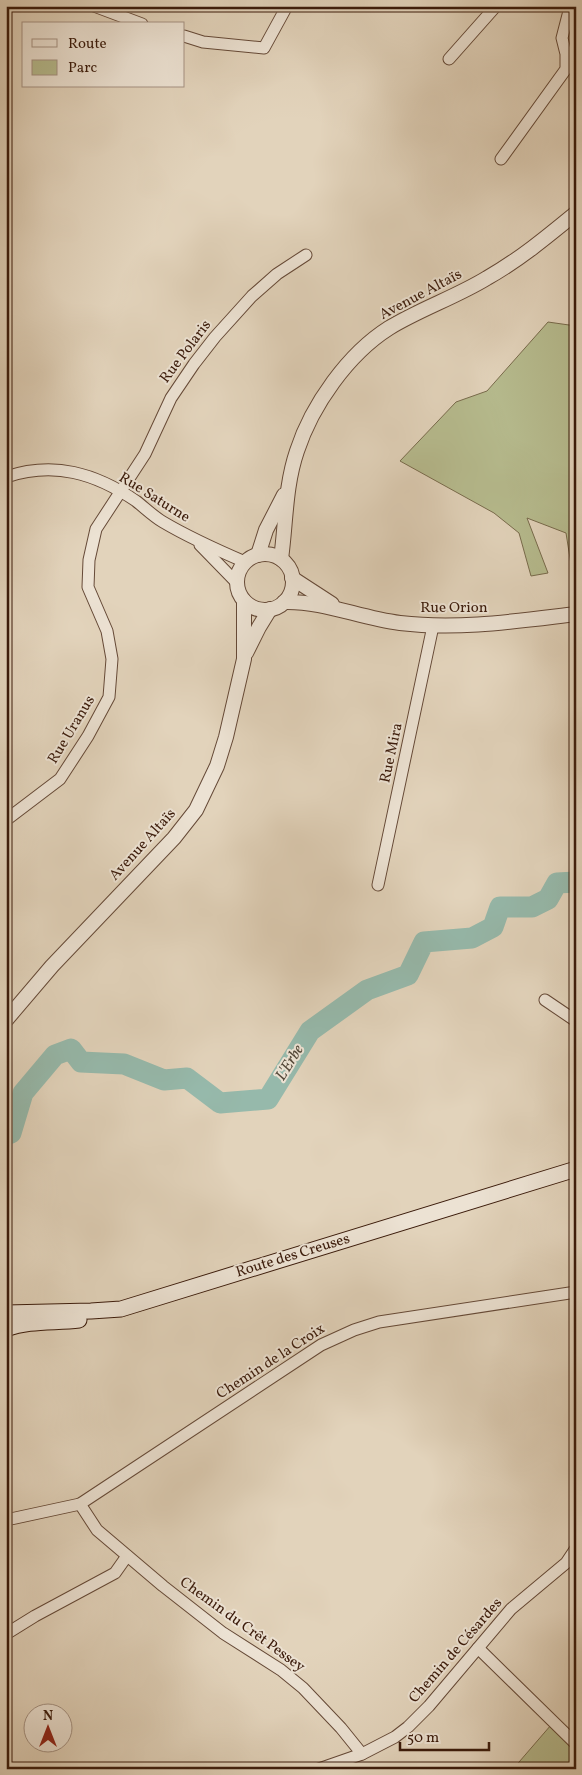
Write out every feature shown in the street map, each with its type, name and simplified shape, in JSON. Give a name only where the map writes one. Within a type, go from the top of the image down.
[{"type":"main road","name":"Route des Creuses","points":[[6,1313],[121,1309],[576,1169]]},
{"type":"main road","points":[[6,1329],[18,1324],[58,1323],[93,1318],[121,1309]]},
{"type":"street","points":[[94,6],[137,22]]},
{"type":"street","points":[[185,36],[203,42],[264,48],[287,6]]},
{"type":"street","points":[[450,58],[496,6]]},
{"type":"street","points":[[501,159],[566,69],[566,54],[562,38],[572,8]]},
{"type":"street","name":"Avenue Altaïs","points":[[281,559],[288,488],[297,452],[308,422],[322,397],[342,371],[361,351],[388,329],[496,273],[576,213]]},
{"type":"street","name":"Rue Polaris","points":[[120,492],[145,454],[171,398],[215,337],[252,296],[277,274],[306,255]]},
{"type":"street","name":"Rue Saturne","points":[[6,477],[24,472],[55,469],[82,474],[136,501],[160,521],[198,542],[246,562]]},
{"type":"street","name":"Avenue Altaïs","points":[[258,555],[266,530],[288,488]]},
{"type":"street","name":"Rue Uranus","points":[[6,820],[60,779],[88,736],[109,697],[112,659],[107,632],[88,587],[89,560],[96,529],[120,492]]},
{"type":"street","name":"Rue Saturne","points":[[198,542],[237,583]]},
{"type":"street","points":[[268,554],[281,559],[288,566],[292,578],[290,595],[284,602],[270,609],[252,607],[244,601],[239,592],[237,583],[238,573],[246,562],[258,555],[268,554]]},
{"type":"street","name":"Rue Orion","points":[[292,578],[341,610]]},
{"type":"street","name":"Avenue Altaïs","points":[[244,601],[244,659]]},
{"type":"street","name":"Rue Orion","points":[[284,602],[303,602],[341,610],[370,619],[432,626],[497,624],[572,615]]},
{"type":"street","name":"Avenue Altaïs","points":[[6,1020],[52,966],[174,838],[196,810],[217,766],[226,737],[244,659],[258,627],[270,609]]},
{"type":"street","name":"Rue Mira","points":[[378,885],[432,626]]},
{"type":"street","points":[[545,1000],[576,1021]]},
{"type":"street","name":"Chemin de la Croix","points":[[6,1520],[80,1504],[321,1345],[344,1334],[365,1326],[392,1320],[576,1292]]},
{"type":"street","name":"Chemin du Crêt Pessey","points":[[80,1504],[98,1530],[127,1556],[223,1634],[265,1659],[303,1688],[341,1728],[362,1754]]},
{"type":"street","name":"Chemin de Césardes","points":[[319,1769],[362,1754],[395,1737],[408,1727],[429,1706],[511,1609],[566,1563],[576,1548]]},
{"type":"street","points":[[6,1634],[35,1616],[115,1573],[127,1556]]},
{"type":"street","points":[[478,1648],[576,1744]]},
{"type":"green space","points":[[548,322],[576,326],[576,577],[573,577],[566,533],[527,518],[548,573],[531,576],[519,533],[494,513],[400,461],[456,402],[487,391]]},
{"type":"green space","points":[[551,1725],[576,1750],[576,1769],[513,1769]]},
{"type":"waterway","name":"L'Erbe","points":[[6,1135],[11,1133],[23,1093],[55,1055],[71,1049],[81,1062],[124,1064],[164,1080],[187,1078],[220,1103],[268,1099],[310,1031],[367,990],[408,975],[424,942],[472,938],[493,927],[500,907],[532,907],[548,899],[557,883],[576,882]]}]
